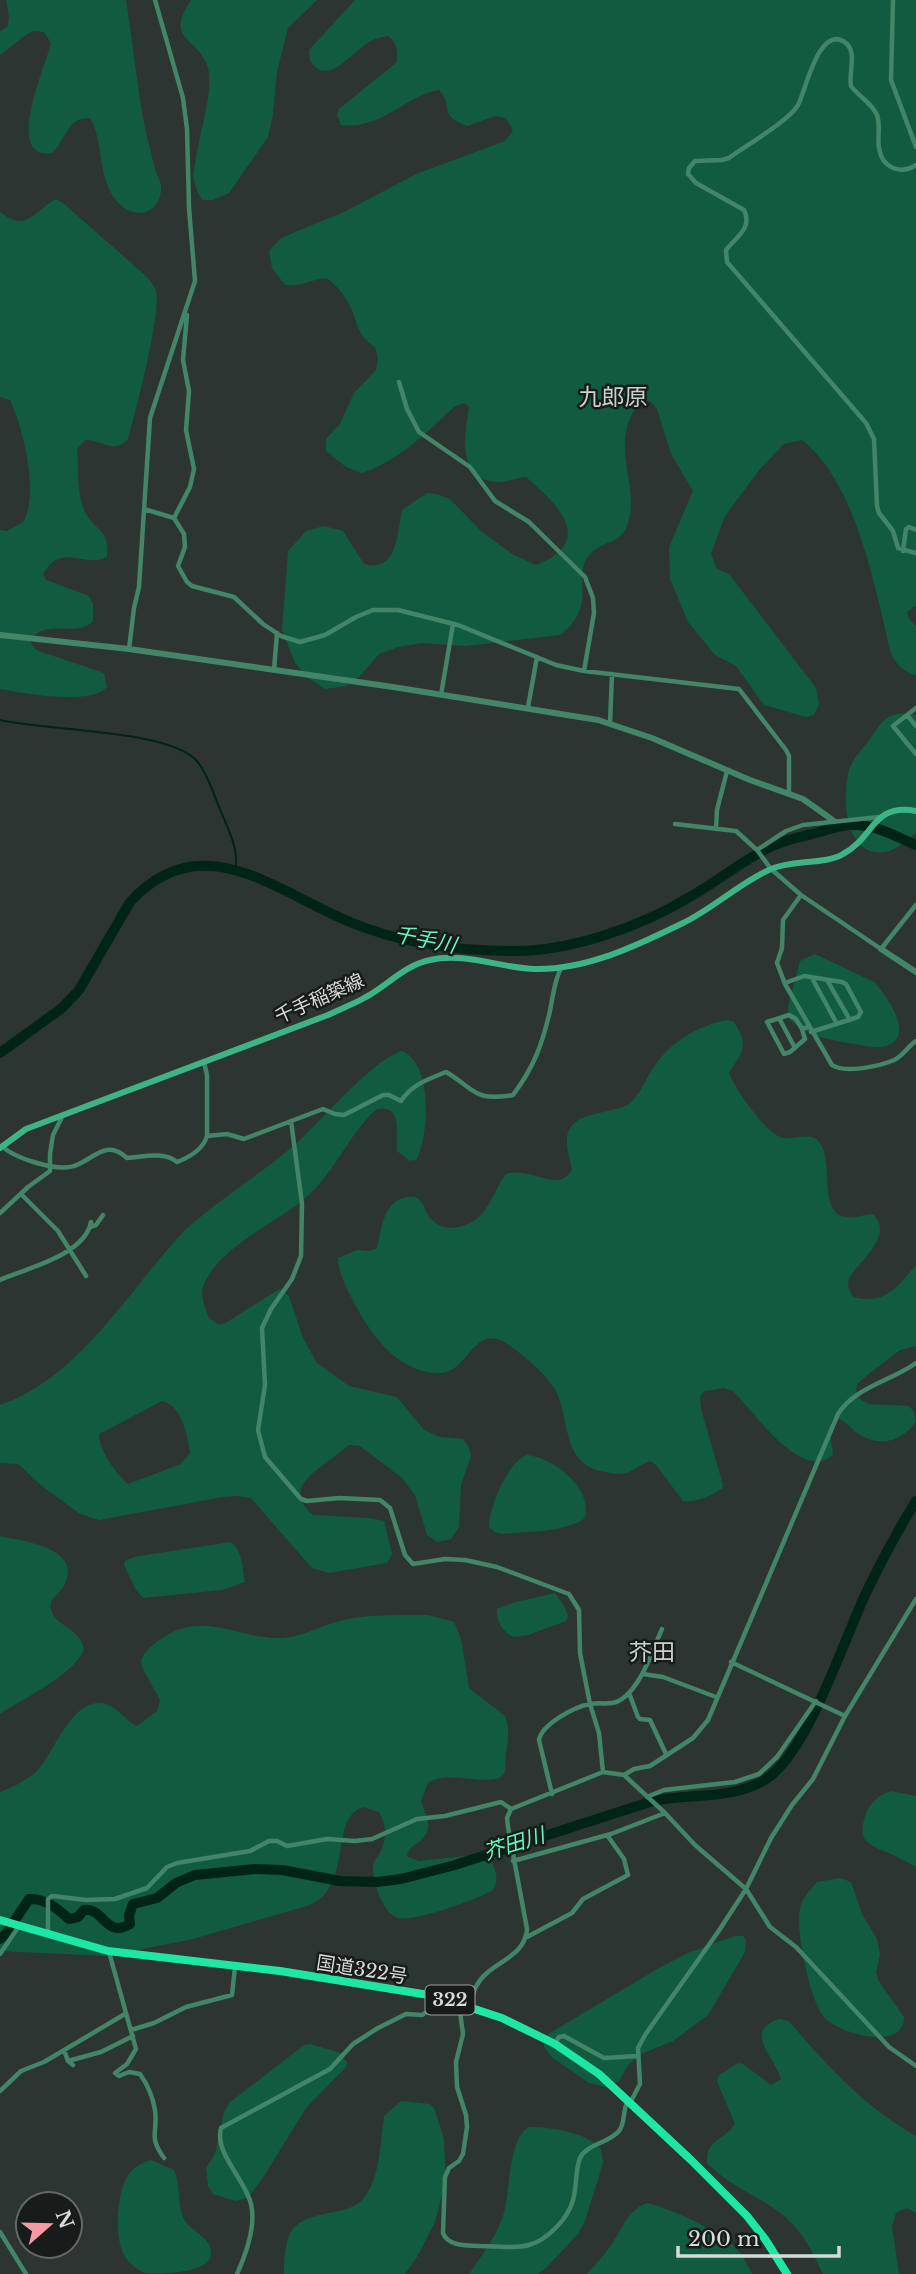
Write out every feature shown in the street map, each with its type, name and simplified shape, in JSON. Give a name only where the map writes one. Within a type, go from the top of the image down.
[{"type":"highway","name":"国道322号","points":[[0,1920],[108,1951],[280,1971],[435,1996],[502,2018],[555,2044],[599,2074],[747,2216],[787,2274]]},
{"type":"main road","points":[[879,817],[898,810],[916,811]]},
{"type":"main road","name":"千手稲築線","points":[[1,1147],[26,1129],[328,1015],[366,997],[409,967],[429,960],[454,957],[533,969],[561,968],[597,959],[654,937],[699,915],[770,868],[842,855],[859,841],[879,817]]},
{"type":"street","points":[[129,649],[139,587],[150,418],[195,281],[183,98],[155,0]]},
{"type":"street","points":[[893,0],[891,80],[916,147]]},
{"type":"street","points":[[916,164],[900,171],[884,160],[879,149],[877,115],[851,86],[851,51],[844,41],[839,39],[832,41],[817,55],[800,101],[791,114],[729,158],[695,161],[688,174],[696,183],[744,210],[747,215],[746,227],[726,250],[727,262],[828,376],[870,429],[874,439],[879,513],[893,531],[895,545],[903,551],[916,553]]},
{"type":"street","points":[[174,518],[190,487],[194,469],[186,430],[189,391],[183,360],[188,307]]},
{"type":"street","points":[[399,382],[407,409],[419,432],[470,467],[495,500],[529,522],[585,577],[593,598],[594,613],[584,671]]},
{"type":"street","points":[[144,509],[174,518],[186,540],[178,566],[187,582],[192,586],[234,597],[250,614],[277,633],[300,642],[325,635],[373,610],[386,609],[453,624],[556,665],[584,671],[739,689],[786,751],[789,763],[789,794]]},
{"type":"street","points":[[903,551],[906,529],[909,527],[916,530]]},
{"type":"street","points":[[441,695],[453,624]]},
{"type":"street","points":[[274,670],[277,633]]},
{"type":"street","points":[[0,635],[129,649],[528,708],[610,723],[803,799],[834,821]]},
{"type":"street","points":[[528,708],[537,657]]},
{"type":"street","points":[[610,723],[612,674]]},
{"type":"street","points":[[916,708],[893,726],[916,754]]},
{"type":"street","points":[[907,715],[916,726]]},
{"type":"street","points":[[716,829],[717,810],[727,771]]},
{"type":"street","points":[[758,850],[793,828],[879,817]]},
{"type":"street","points":[[675,824],[736,831],[758,850],[770,868],[802,895],[916,972]]},
{"type":"street","points":[[802,895],[783,920],[782,948],[777,963],[785,983],[832,1065],[842,1070],[894,1060],[916,1041]]},
{"type":"street","points":[[881,949],[916,905]]},
{"type":"street","points":[[207,1136],[227,1134],[244,1139],[323,1109],[344,1115],[383,1095],[401,1101],[408,1091],[425,1080],[446,1072],[467,1089],[488,1098],[513,1095],[531,1071],[541,1046],[555,981],[561,968]]},
{"type":"street","points":[[785,983],[804,976],[837,980],[846,985],[862,1015],[837,1024],[802,1029]]},
{"type":"street","points":[[812,977],[837,1024]]},
{"type":"street","points":[[827,980],[850,1020]]},
{"type":"street","points":[[792,1016],[802,1029],[805,1039],[787,1054],[781,1052],[766,1024],[792,1016]]},
{"type":"street","points":[[779,1018],[795,1048]]},
{"type":"street","points":[[1,1147],[18,1158],[66,1168],[76,1166],[91,1155],[114,1149],[127,1158],[163,1155],[170,1156],[177,1162],[199,1150],[207,1136],[207,1075],[204,1062]]},
{"type":"street","points":[[0,1213],[50,1171],[53,1135],[62,1116]]},
{"type":"street","points":[[291,1121],[302,1204],[301,1256],[292,1279],[271,1309],[262,1328],[265,1385],[258,1430],[265,1457],[301,1499],[307,1501],[339,1498],[380,1500],[386,1503],[405,1556],[413,1564],[445,1559],[465,1560],[497,1567],[569,1594],[579,1609],[580,1653],[599,1733],[603,1772]]},
{"type":"street","points":[[21,1194],[51,1222],[86,1276]]},
{"type":"street","points":[[0,1280],[70,1250],[85,1237],[90,1225],[96,1225],[103,1216]]},
{"type":"street","points":[[624,1775],[634,1769],[650,1766],[693,1738],[702,1728],[838,1414],[854,1398],[916,1363]]},
{"type":"street","points":[[916,1599],[845,1716],[825,1759],[778,1827],[746,1889],[645,2035],[637,2056],[640,2084],[625,2105],[623,2124],[608,2140],[583,2152],[579,2160],[573,2200],[560,2223],[540,2240],[528,2245],[464,2245],[445,2239],[442,2225],[445,2177],[449,2168],[459,2161],[463,2154],[467,2127],[457,2087],[456,2063],[463,2034],[460,2012],[477,1984],[519,1949],[526,1938],[527,1929],[507,1818],[511,1809],[603,1772],[624,1775],[665,1812],[695,1845],[746,1889],[770,1927],[796,1947],[889,2047],[916,2066]]},
{"type":"street","points":[[552,1794],[539,1740],[540,1734],[548,1726],[590,1704],[616,1703],[629,1693],[643,1675],[662,1629]]},
{"type":"street","points":[[731,1662],[845,1716]]},
{"type":"street","points":[[643,1675],[663,1677],[716,1697]]},
{"type":"street","points":[[629,1693],[638,1717],[650,1720],[666,1754]]},
{"type":"street","points":[[648,1797],[664,1790],[735,1782],[758,1774],[777,1757],[816,1702]]},
{"type":"street","points":[[48,1934],[48,1899],[52,1896],[86,1900],[115,1899],[147,1888],[167,1867],[177,1863],[250,1851],[269,1841],[277,1841],[287,1846],[327,1839],[372,1839],[417,1819],[501,1802],[511,1809]]},
{"type":"street","points":[[513,1861],[607,1835],[665,1812]]},
{"type":"street","points":[[526,1938],[572,1913],[583,1899],[628,1875],[624,1859],[607,1835]]},
{"type":"street","points":[[0,1954],[17,1925]]},
{"type":"street","points":[[108,1951],[136,2049],[127,2064],[115,2073],[119,2076],[129,2072],[140,2074],[147,2084],[155,2109],[155,2145],[163,2158]]},
{"type":"street","points":[[64,2050],[70,2063],[101,2052],[132,2033],[186,2007],[232,1994],[235,1967]]},
{"type":"street","points":[[237,2274],[248,2241],[251,2204],[243,2184],[226,2157],[219,2131],[221,2128],[330,2069],[354,2044],[378,2028],[406,2014],[422,2015],[435,2006],[435,1996]]},
{"type":"street","points":[[0,2091],[21,2071],[44,2062],[125,2014]]},
{"type":"street","points":[[555,2044],[559,2037],[564,2036],[604,2058],[637,2056]]},
{"type":"street","points":[[0,2232],[26,2274]]},
{"type":"green space","points":[[6,0],[126,0],[146,133],[161,186],[156,205],[150,210],[136,213],[129,211],[109,190],[90,118],[71,125],[52,153],[37,151],[30,142],[31,108],[51,43],[44,32],[34,31],[0,55],[0,31],[8,26],[9,17]]},
{"type":"green space","points":[[191,0],[317,0],[288,28],[277,71],[268,137],[229,193],[213,200],[202,200],[193,178],[208,101],[209,78],[204,58],[182,31],[183,13]]},
{"type":"green space","points":[[355,0],[916,0],[916,605],[907,612],[909,619],[916,626],[916,675],[902,668],[892,655],[868,560],[852,514],[831,472],[802,440],[784,444],[760,469],[725,516],[711,554],[717,569],[729,574],[816,688],[819,704],[814,715],[806,717],[764,705],[736,666],[715,655],[688,622],[670,579],[669,547],[693,491],[671,454],[657,409],[650,401],[640,402],[630,418],[626,434],[625,449],[631,495],[627,526],[620,536],[590,554],[582,572],[582,602],[579,612],[572,624],[560,635],[466,646],[422,643],[398,647],[379,654],[359,677],[346,686],[325,689],[308,678],[295,663],[282,630],[288,551],[306,531],[324,526],[343,531],[364,564],[384,563],[394,549],[402,510],[427,493],[450,499],[481,531],[512,554],[536,565],[565,545],[568,534],[566,522],[559,510],[526,477],[498,482],[485,480],[475,474],[466,455],[469,407],[465,403],[455,406],[400,453],[362,473],[346,467],[326,451],[326,439],[340,424],[354,393],[376,370],[378,358],[375,347],[361,333],[349,304],[333,283],[327,278],[285,285],[272,268],[269,251],[281,238],[346,211],[416,174],[505,141],[513,131],[506,118],[495,116],[467,126],[458,122],[449,114],[444,96],[439,90],[416,98],[369,122],[341,125],[337,115],[339,109],[397,62],[395,44],[388,36],[371,41],[332,69],[318,69],[312,63],[309,50]]},
{"type":"green space","points":[[56,199],[147,277],[156,291],[157,303],[147,364],[128,439],[118,446],[85,440],[77,449],[81,502],[88,517],[106,540],[107,557],[98,560],[66,557],[58,559],[43,574],[46,580],[89,596],[93,604],[93,621],[86,626],[43,630],[30,642],[36,650],[104,673],[107,687],[99,693],[72,697],[0,689],[0,530],[7,531],[23,522],[28,510],[30,478],[20,427],[10,400],[0,397],[0,212],[16,221],[23,221]]},
{"type":"green space","points":[[893,715],[916,715],[916,833],[893,850],[874,852],[863,847],[850,826],[846,796],[849,770],[881,723]]},
{"type":"green space","points":[[815,954],[874,982],[896,1016],[899,1034],[895,1041],[878,1047],[836,1041],[811,1033],[789,1019],[788,1007],[800,961]]},
{"type":"green space","points":[[727,1020],[734,1022],[743,1043],[741,1054],[729,1073],[752,1110],[776,1135],[783,1138],[807,1136],[816,1139],[824,1151],[829,1197],[837,1213],[846,1217],[873,1214],[878,1222],[878,1239],[849,1278],[848,1286],[853,1297],[874,1298],[890,1292],[916,1265],[916,1346],[900,1350],[857,1384],[856,1390],[861,1400],[869,1404],[909,1406],[916,1421],[904,1434],[882,1441],[865,1438],[844,1421],[834,1417],[830,1431],[833,1455],[820,1461],[807,1459],[778,1441],[733,1391],[724,1388],[704,1391],[700,1397],[701,1409],[723,1485],[722,1489],[703,1498],[683,1501],[650,1461],[629,1472],[618,1474],[591,1467],[581,1460],[570,1440],[556,1391],[534,1365],[506,1343],[495,1338],[486,1339],[458,1365],[441,1373],[425,1372],[397,1358],[384,1347],[364,1321],[342,1276],[338,1258],[357,1250],[370,1251],[377,1248],[385,1216],[393,1203],[400,1199],[417,1198],[435,1223],[452,1228],[478,1218],[506,1174],[525,1173],[552,1180],[566,1177],[572,1170],[567,1138],[575,1122],[629,1104],[657,1063],[673,1046],[693,1032]]},
{"type":"green space","points":[[402,1051],[412,1058],[424,1084],[426,1117],[417,1159],[410,1161],[397,1151],[395,1116],[386,1109],[377,1109],[361,1126],[315,1189],[223,1258],[211,1271],[202,1295],[209,1318],[219,1325],[280,1289],[289,1296],[303,1338],[317,1363],[349,1386],[397,1397],[424,1430],[440,1437],[463,1439],[471,1456],[461,1485],[459,1527],[451,1539],[438,1542],[427,1535],[415,1495],[402,1478],[360,1446],[348,1445],[319,1468],[303,1485],[300,1494],[303,1504],[313,1515],[384,1521],[392,1554],[387,1563],[329,1573],[312,1568],[251,1498],[223,1497],[99,1520],[80,1514],[18,1464],[0,1463],[0,1405],[29,1392],[79,1353],[186,1229],[297,1143],[362,1078]],"holes":[[[162,1401],[169,1403],[179,1414],[190,1453],[181,1464],[128,1484],[109,1461],[99,1434]]]},
{"type":"green space","points":[[527,1455],[549,1462],[569,1476],[583,1496],[585,1518],[557,1529],[535,1532],[503,1534],[489,1527],[492,1509],[501,1486],[513,1466]]},
{"type":"green space","points":[[0,1536],[49,1549],[66,1563],[68,1574],[50,1606],[54,1616],[79,1637],[84,1650],[78,1660],[58,1678],[0,1714]]},
{"type":"green space","points":[[230,1542],[240,1554],[245,1582],[222,1590],[143,1598],[124,1565],[125,1561],[134,1557]]},
{"type":"green space","points":[[555,1593],[568,1616],[566,1621],[528,1635],[514,1637],[501,1626],[497,1609]]},
{"type":"green space","points":[[428,1615],[454,1622],[461,1639],[469,1688],[505,1716],[508,1735],[504,1773],[497,1779],[446,1778],[428,1783],[421,1801],[428,1823],[427,1832],[407,1854],[419,1861],[485,1854],[496,1872],[495,1887],[492,1891],[418,1917],[393,1916],[380,1897],[373,1874],[374,1863],[384,1842],[384,1823],[379,1812],[363,1807],[352,1814],[346,1825],[332,1883],[323,1896],[310,1905],[193,1939],[108,1956],[0,1951],[0,1792],[20,1783],[38,1770],[66,1726],[84,1708],[94,1703],[106,1704],[137,1726],[157,1711],[160,1700],[141,1661],[155,1643],[174,1631],[190,1627],[204,1626],[281,1638],[354,1618]]},
{"type":"green space","points":[[891,1791],[916,1796],[916,1867],[874,1846],[863,1836],[863,1825],[871,1804]]},
{"type":"green space","points":[[840,1878],[851,1882],[862,1914],[877,1939],[880,1955],[876,1972],[878,1980],[904,2017],[901,2028],[894,2034],[870,2036],[843,2029],[824,2017],[814,1996],[802,1948],[800,1909],[804,1898],[817,1882]]},
{"type":"green space","points":[[735,1936],[743,1936],[746,1940],[745,1952],[708,2015],[673,2041],[641,2054],[628,2065],[619,2081],[606,2087],[589,2083],[553,2058],[544,2047],[544,2038],[550,2033],[659,1968],[688,1953]]},
{"type":"green space","points":[[779,2019],[789,2021],[817,2054],[864,2099],[916,2136],[916,2213],[907,2208],[896,2213],[892,2226],[899,2274],[823,2274],[803,2238],[785,2217],[707,2163],[710,2148],[735,2124],[717,2081],[718,2076],[738,2063],[771,2085],[781,2079],[762,2037],[768,2024]]},
{"type":"green space","points":[[310,2044],[341,2053],[347,2063],[346,2067],[306,2108],[248,2198],[235,2201],[213,2194],[208,2186],[206,2168],[215,2154],[224,2112],[229,2103],[304,2045]]},
{"type":"green space","points":[[401,2101],[430,2104],[434,2108],[444,2139],[445,2184],[435,2222],[417,2257],[405,2274],[284,2274],[286,2245],[294,2228],[311,2218],[349,2208],[363,2199],[376,2170],[384,2116]]},
{"type":"green space","points":[[529,2127],[557,2129],[587,2138],[601,2149],[603,2163],[585,2221],[578,2234],[538,2274],[469,2274],[498,2229],[506,2204],[513,2154],[522,2133]]},
{"type":"green space","points":[[151,2160],[174,2170],[183,2217],[210,2248],[208,2261],[202,2266],[183,2271],[145,2273],[128,2261],[124,2254],[118,2230],[122,2191],[133,2169]]},
{"type":"green space","points":[[647,2203],[682,2215],[720,2235],[737,2249],[752,2274],[587,2274],[612,2244],[630,2215]]},
{"type":"waterway","points":[[0,720],[134,737],[182,751],[197,761],[210,784],[234,847],[235,870]]},
{"type":"waterway","name":"千手川","points":[[0,1053],[62,1008],[79,990],[130,902],[157,879],[184,868],[211,866],[238,871],[266,881],[350,922],[389,935],[450,947],[512,951],[556,947],[626,928],[669,909],[774,845],[836,827],[868,826],[916,845]]},
{"type":"waterway","name":"芥田川","points":[[0,1939],[29,1899],[46,1902],[69,1919],[78,1917],[84,1910],[91,1910],[115,1928],[122,1928],[130,1924],[129,1915],[133,1904],[157,1898],[176,1883],[195,1875],[255,1869],[282,1870],[340,1881],[377,1882],[401,1879],[455,1865],[653,1801],[723,1794],[763,1781],[779,1768],[795,1748],[809,1723],[867,1591],[916,1501]]},
{"type":"district","name":"九郎原","points":[[613,397]]},
{"type":"district","name":"芥田","points":[[652,1652]]}]
